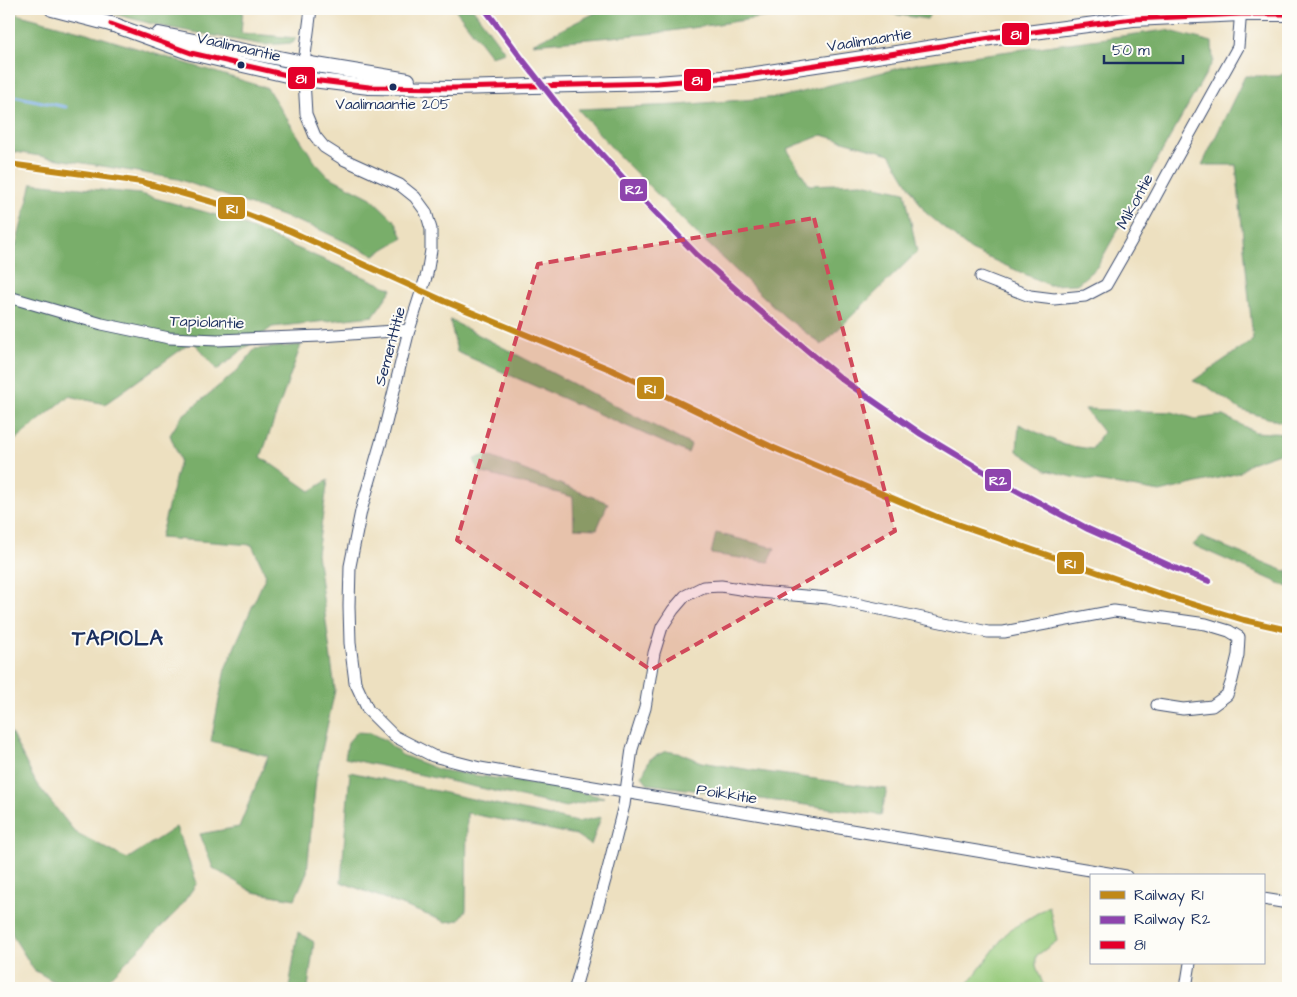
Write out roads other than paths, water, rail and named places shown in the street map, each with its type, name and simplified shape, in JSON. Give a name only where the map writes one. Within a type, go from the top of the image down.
[{"type":"main road","name":"Vaalimaantie","points":[[52,9],[111,24],[304,63],[453,88]]},
{"type":"main road","name":"Vaalimaantie","points":[[111,24],[192,53],[304,79],[369,87],[453,88],[657,83],[734,77],[1133,18],[1241,11],[1288,14]]},
{"type":"street","name":"Sementtitie","points":[[311,9],[304,63],[304,79],[306,114],[315,136],[324,147],[343,159],[400,185],[415,197],[426,212],[431,229],[431,250],[427,274],[409,330],[383,434],[360,512],[350,566],[350,643],[355,682]]},
{"type":"street","name":"Mikontie","points":[[981,277],[1030,296],[1054,299],[1085,296],[1106,285],[1238,47],[1241,11]]},
{"type":"street","name":"Tapiolantie","points":[[9,297],[102,324],[169,338],[218,340],[409,330]]},
{"type":"street","points":[[575,988],[608,870],[626,793],[632,750],[644,708],[654,653],[662,627],[685,596],[703,587],[721,586],[759,592],[828,598],[988,632],[1004,632],[1114,611],[1206,624],[1239,636],[1238,655],[1227,695],[1212,706],[1183,709],[1157,705]]},
{"type":"street","name":"Poikkitie","points":[[355,682],[368,710],[394,736],[432,756],[480,768],[1114,874]]},
{"type":"street","points":[[1264,899],[1288,903]]},
{"type":"street","points":[[1186,988],[1190,964]]},
{"type":"waterway","points":[[9,95],[66,107]]},
{"type":"rail line","name":"R2","points":[[485,9],[565,114],[633,189],[697,255],[843,380],[921,434],[1001,482],[1088,529],[1177,569],[1209,581]]},
{"type":"rail line","name":"R1","points":[[9,164],[142,182],[223,205],[290,231],[444,301],[612,370],[774,448],[937,517],[1169,597],[1244,620],[1288,630]]},
{"type":"place","name":"Vaalimaantie 205","points":[[393,87]]},
{"type":"district","name":"TAPIOLA","points":[[118,638]]}]
